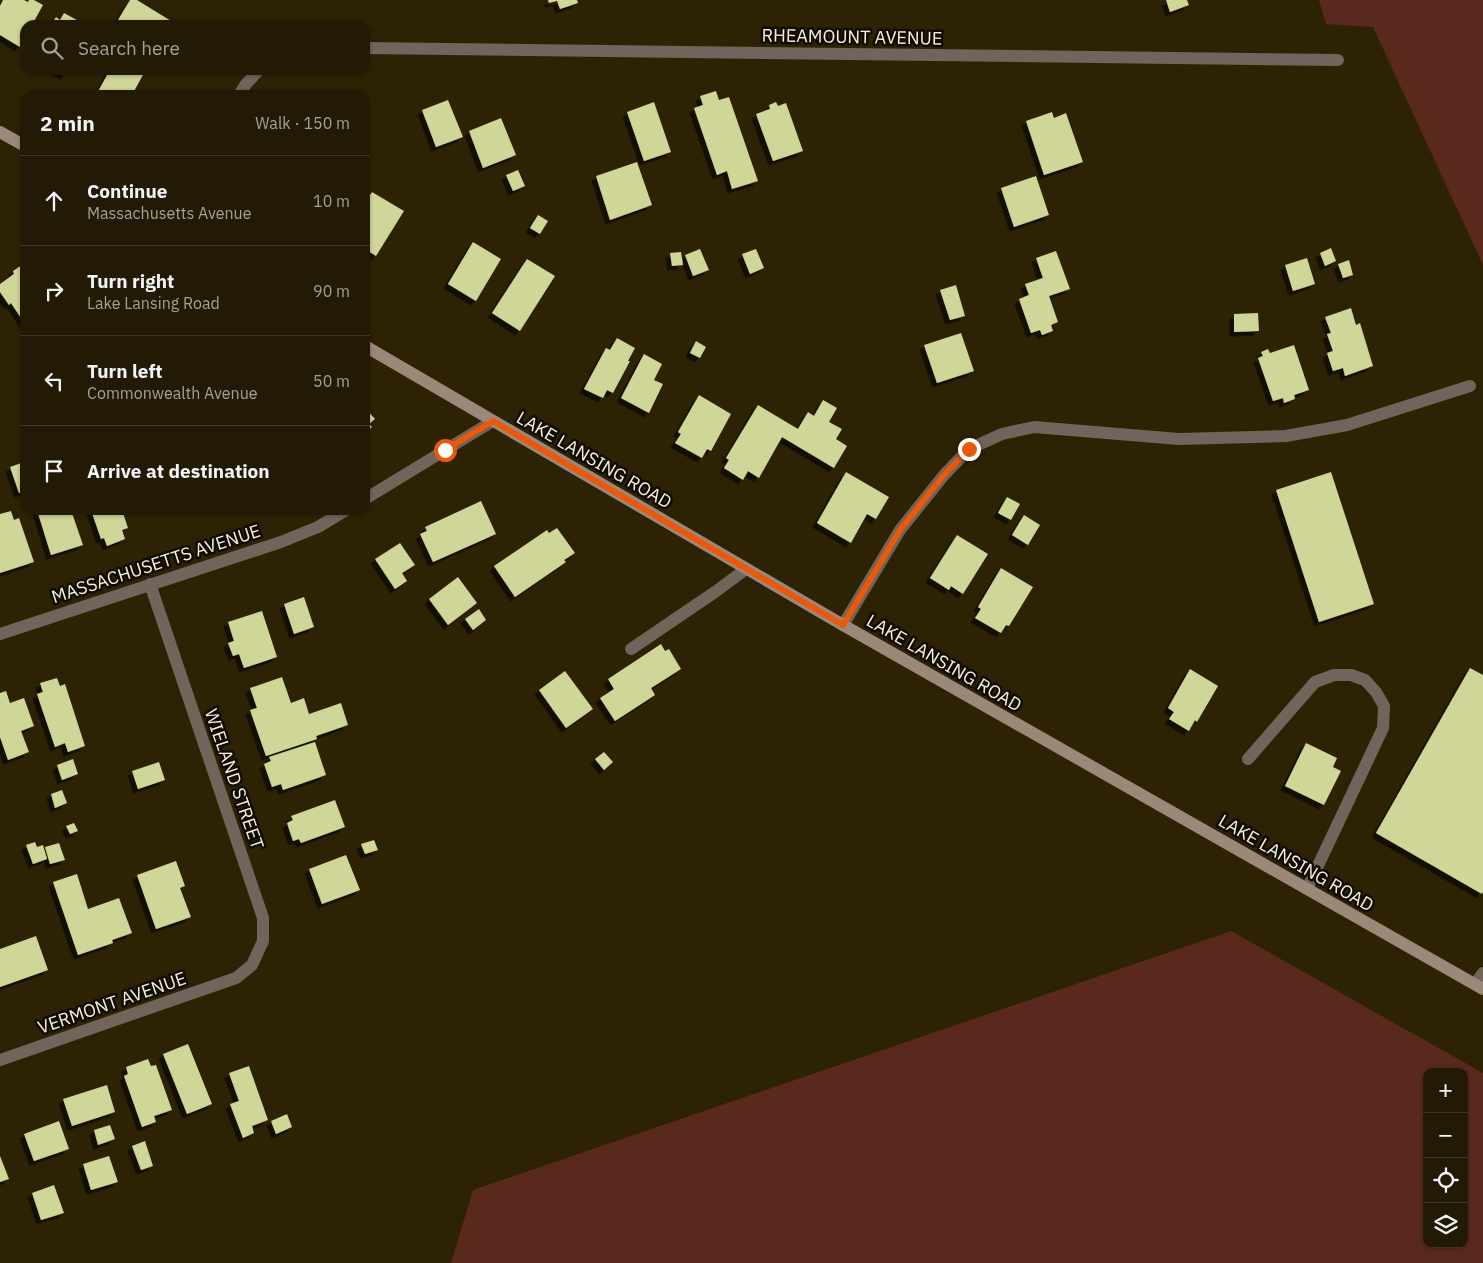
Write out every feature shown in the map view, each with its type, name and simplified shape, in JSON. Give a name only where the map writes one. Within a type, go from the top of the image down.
[{"type":"main road","points":[[0,132],[20,143]]},
{"type":"main road","name":"LAKE LANSING ROAD","points":[[370,349],[843,625],[1479,987]]},
{"type":"street","name":"RHEAMOUNT AVENUE","points":[[370,48],[1338,60]]},
{"type":"street","points":[[243,90],[254,75]]},
{"type":"street","points":[[843,625],[900,530],[944,475],[969,449],[1002,434],[1034,428],[1179,439],[1286,436],[1347,425],[1470,386]]},
{"type":"street","points":[[370,496],[493,421]]},
{"type":"street","name":"MASSACHUSETTS AVENUE","points":[[0,634],[281,542],[318,527],[338,515]]},
{"type":"street","points":[[631,649],[746,569]]},
{"type":"street","name":"WIELAND STREET","points":[[150,584],[263,918],[263,941],[252,965],[236,978]]},
{"type":"street","points":[[1248,759],[1315,682],[1334,676],[1351,675],[1365,680],[1376,692],[1384,706],[1383,728],[1307,889]]},
{"type":"street","points":[[1479,987],[1483,973]]},
{"type":"street","name":"VERMONT AVENUE","points":[[0,1060],[236,978]]},
{"type":"shaded area","points":[[1319,0],[1483,0],[1483,265],[1373,27],[1326,24]]},
{"type":"shaded area","points":[[1231,931],[1483,1073],[1483,1263],[451,1263],[473,1190]]},
{"type":"building","points":[[3,0],[24,0],[28,2],[29,0],[34,0],[43,5],[35,20],[20,20],[20,47],[0,35],[0,6]]},
{"type":"building","points":[[130,0],[137,0],[170,20],[118,20]]},
{"type":"building","points":[[548,0],[577,0],[578,3],[560,9],[557,1],[549,3]]},
{"type":"building","points":[[1166,0],[1187,0],[1189,5],[1170,12]]},
{"type":"building","points":[[64,13],[77,20],[60,20]]},
{"type":"building","points":[[107,75],[143,75],[135,90],[99,90]]},
{"type":"building","points":[[716,91],[719,100],[729,97],[758,181],[732,189],[727,171],[717,175],[694,108],[703,105],[700,96]]},
{"type":"building","points":[[448,100],[463,137],[436,147],[422,110]]},
{"type":"building","points":[[654,102],[671,152],[644,161],[627,112]]},
{"type":"building","points":[[776,102],[778,106],[786,103],[803,151],[773,161],[756,114],[770,109],[769,105]]},
{"type":"building","points":[[1052,112],[1054,118],[1066,113],[1083,162],[1044,175],[1026,121]]},
{"type":"building","points":[[501,118],[516,155],[483,168],[469,131]]},
{"type":"building","points":[[637,162],[652,205],[610,220],[596,176]]},
{"type":"building","points":[[518,170],[525,186],[513,191],[506,175]]},
{"type":"building","points":[[1036,176],[1049,215],[1014,227],[1001,188]]},
{"type":"building","points":[[372,192],[404,211],[376,256],[370,252],[370,195]]},
{"type":"building","points":[[538,215],[548,221],[540,234],[530,228]]},
{"type":"building","points":[[473,242],[501,259],[476,301],[448,284]]},
{"type":"building","points":[[1331,248],[1336,261],[1325,266],[1320,253]]},
{"type":"building","points":[[700,249],[709,270],[693,276],[685,255]]},
{"type":"building","points":[[756,249],[764,268],[750,274],[742,254]]},
{"type":"building","points":[[1056,251],[1070,289],[1049,296],[1058,322],[1051,325],[1053,331],[1042,335],[1040,330],[1031,333],[1019,299],[1029,295],[1025,284],[1043,278],[1036,258]]},
{"type":"building","points":[[681,252],[683,265],[672,266],[670,253]]},
{"type":"building","points":[[1307,258],[1315,284],[1293,291],[1285,265]]},
{"type":"building","points":[[527,259],[555,276],[520,331],[492,313]]},
{"type":"building","points":[[1349,260],[1353,275],[1343,278],[1338,264]]},
{"type":"building","points":[[20,266],[20,316],[11,303],[9,305],[0,292],[0,284],[14,274],[13,271]]},
{"type":"building","points":[[956,285],[965,316],[950,320],[940,290]]},
{"type":"building","points":[[1351,308],[1356,325],[1360,323],[1373,366],[1345,376],[1343,368],[1333,371],[1327,353],[1333,351],[1327,334],[1331,333],[1325,317]]},
{"type":"building","points":[[1258,313],[1259,331],[1234,332],[1234,314]]},
{"type":"building","points":[[961,333],[974,371],[937,383],[924,345]]},
{"type":"building","points":[[617,338],[635,348],[613,393],[607,390],[603,398],[584,389],[606,348],[610,350]]},
{"type":"building","points":[[696,341],[706,347],[700,358],[690,353]]},
{"type":"building","points":[[1294,345],[1309,390],[1294,395],[1295,399],[1284,403],[1283,398],[1273,401],[1258,358],[1263,356],[1261,352],[1268,349],[1270,353]]},
{"type":"building","points":[[644,354],[662,364],[654,380],[663,384],[649,413],[621,398]]},
{"type":"building","points":[[699,395],[731,414],[711,451],[707,449],[702,458],[675,443],[681,434],[678,432]]},
{"type":"building","points":[[823,400],[837,408],[829,422],[842,429],[836,439],[847,446],[834,468],[782,437],[759,478],[748,471],[743,480],[724,468],[729,460],[726,458],[758,405],[798,429],[808,412],[814,416]]},
{"type":"building","points":[[370,414],[375,419],[370,423]]},
{"type":"building","points":[[20,463],[20,493],[19,493],[10,467]]},
{"type":"building","points":[[846,472],[889,497],[876,519],[867,514],[851,543],[817,523]]},
{"type":"building","points":[[1331,472],[1374,604],[1319,622],[1276,490]]},
{"type":"building","points":[[1007,497],[1020,504],[1011,520],[998,513]]},
{"type":"building","points":[[481,501],[496,534],[433,562],[420,534],[427,531],[425,527]]},
{"type":"building","points":[[11,511],[14,520],[19,518],[34,562],[0,573],[0,514]]},
{"type":"building","points":[[39,515],[73,515],[83,545],[51,555]]},
{"type":"building","points":[[93,515],[124,515],[128,528],[122,530],[125,539],[107,546],[104,538],[101,539]]},
{"type":"building","points":[[1024,515],[1040,525],[1028,545],[1012,535]]},
{"type":"building","points":[[557,528],[575,553],[564,560],[566,562],[515,597],[494,566],[547,530],[549,533]]},
{"type":"building","points":[[957,535],[988,554],[963,594],[951,586],[949,590],[930,578]]},
{"type":"building","points":[[400,543],[415,565],[402,573],[407,581],[395,589],[375,559]]},
{"type":"building","points":[[1001,568],[1033,587],[1009,626],[1006,625],[1001,633],[975,618],[981,609],[978,607]]},
{"type":"building","points":[[458,577],[477,603],[448,625],[429,599]]},
{"type":"building","points":[[304,597],[314,627],[294,634],[284,604]]},
{"type":"building","points":[[479,609],[486,620],[473,630],[465,619]]},
{"type":"building","points":[[262,611],[277,657],[244,668],[239,654],[233,656],[228,643],[234,641],[228,622]]},
{"type":"building","points":[[661,644],[665,651],[669,649],[681,669],[651,688],[655,695],[615,721],[600,698],[614,689],[608,679]]},
{"type":"building","points":[[1470,668],[1483,675],[1482,894],[1376,833]]},
{"type":"building","points":[[1190,669],[1218,686],[1197,722],[1195,720],[1189,731],[1169,719],[1174,712],[1168,708]]},
{"type":"building","points":[[565,671],[593,709],[566,728],[539,690]]},
{"type":"building","points":[[282,677],[291,703],[304,698],[309,714],[341,703],[348,725],[316,736],[317,739],[266,756],[250,710],[257,708],[250,688]]},
{"type":"building","points":[[57,678],[60,686],[65,684],[85,746],[68,752],[65,743],[55,747],[37,694],[43,692],[40,683]]},
{"type":"building","points":[[6,691],[10,703],[24,698],[34,726],[21,731],[29,752],[8,760],[0,737],[0,693]]},
{"type":"building","points":[[315,742],[326,775],[283,790],[281,784],[272,787],[264,764],[271,761],[269,757]]},
{"type":"building","points":[[1306,743],[1337,758],[1333,767],[1341,771],[1324,805],[1285,786]]},
{"type":"building","points":[[604,752],[613,762],[604,770],[595,759]]},
{"type":"building","points":[[73,759],[78,774],[62,780],[57,765]]},
{"type":"building","points":[[159,762],[165,780],[138,789],[132,771]]},
{"type":"building","points":[[62,790],[67,803],[55,808],[51,794]]},
{"type":"building","points":[[335,800],[345,827],[301,843],[299,839],[293,841],[287,823],[293,820],[291,816]]},
{"type":"building","points":[[74,823],[78,831],[70,834],[66,826]]},
{"type":"building","points":[[374,840],[378,850],[365,854],[361,844]]},
{"type":"building","points":[[35,842],[37,847],[43,845],[47,859],[33,864],[26,845]]},
{"type":"building","points":[[59,843],[65,860],[50,864],[45,847]]},
{"type":"building","points":[[346,855],[360,890],[322,904],[309,869]]},
{"type":"building","points":[[176,861],[185,886],[180,888],[191,917],[156,929],[137,875]]},
{"type":"building","points":[[77,874],[88,909],[119,898],[132,933],[112,940],[113,943],[78,955],[53,882]]},
{"type":"building","points":[[36,936],[48,970],[0,987],[0,949]]},
{"type":"building","points":[[188,1044],[212,1104],[187,1114],[163,1054]]},
{"type":"building","points":[[148,1059],[151,1066],[156,1065],[172,1110],[154,1116],[156,1122],[142,1127],[124,1076],[128,1074],[126,1067]]},
{"type":"building","points":[[249,1066],[268,1120],[252,1126],[254,1133],[243,1138],[230,1104],[239,1101],[229,1073]]},
{"type":"building","points":[[107,1085],[115,1112],[72,1126],[63,1099]]},
{"type":"building","points":[[287,1114],[292,1127],[276,1134],[271,1121]]},
{"type":"building","points":[[59,1121],[69,1149],[34,1161],[24,1134]]},
{"type":"building","points":[[110,1125],[115,1139],[98,1145],[94,1130]]},
{"type":"building","points":[[145,1141],[153,1166],[141,1170],[132,1146]]},
{"type":"building","points":[[0,1156],[9,1179],[0,1182]]},
{"type":"building","points":[[109,1156],[118,1182],[91,1190],[83,1164]]},
{"type":"building","points":[[54,1185],[64,1213],[41,1220],[32,1193]]},
{"type":"route","points":[[445,450],[493,421],[843,625],[900,530],[944,475],[969,449]]}]
